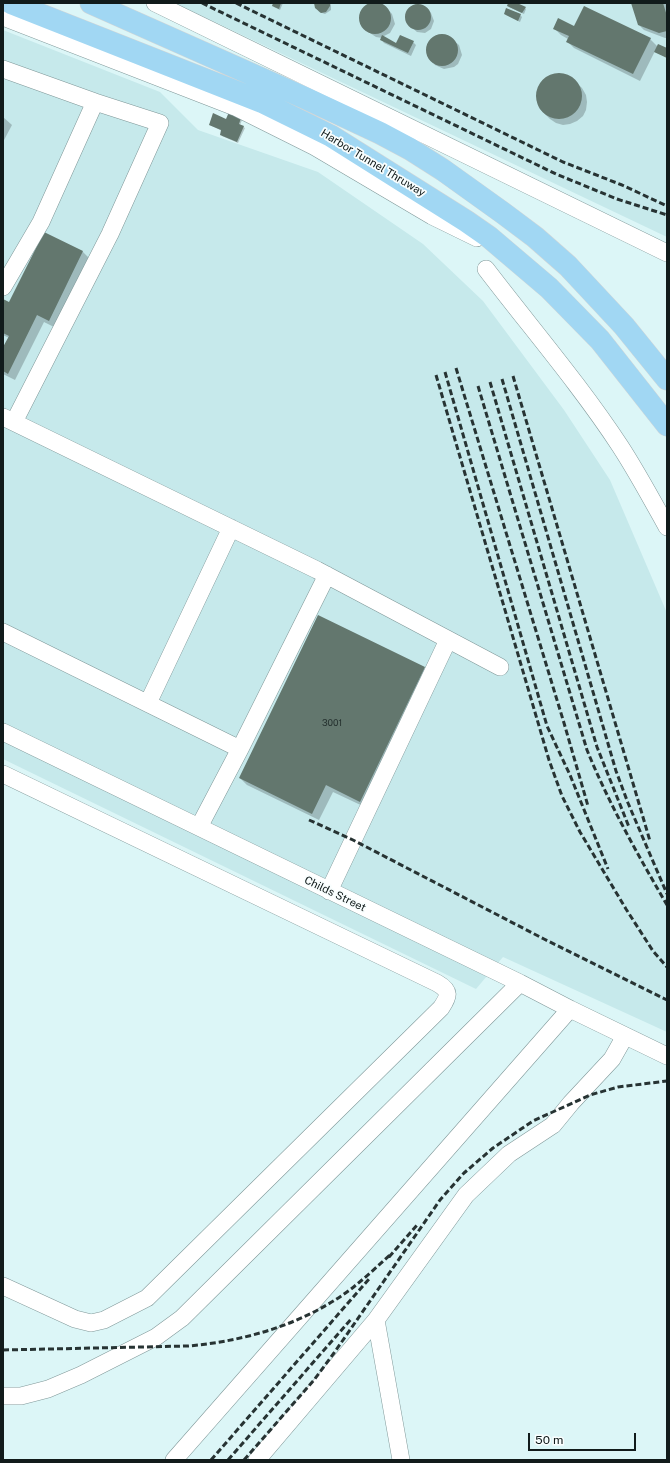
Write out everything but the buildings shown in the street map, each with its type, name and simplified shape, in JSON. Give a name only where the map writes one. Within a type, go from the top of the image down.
[{"type":"highway","name":"Harbor Tunnel Thruway","points":[[11,3],[211,81],[279,120],[331,136],[466,221],[505,250],[548,288],[600,340],[667,425]]},
{"type":"highway","points":[[91,3],[297,83],[373,130],[443,170],[503,213],[568,266],[624,326],[667,379]]},
{"type":"street","points":[[155,3],[297,83],[667,253]]},
{"type":"street","points":[[3,17],[235,107],[279,120],[297,83]]},
{"type":"street","points":[[3,69],[95,102],[160,123],[110,234],[8,419],[327,575],[500,667]]},
{"type":"street","points":[[3,287],[41,222],[95,102]]},
{"type":"street","points":[[486,269],[578,387],[620,446],[667,527]]},
{"type":"street","points":[[148,703],[231,528]]},
{"type":"street","points":[[199,827],[327,575]]},
{"type":"street","points":[[3,632],[240,748]]},
{"type":"street","points":[[329,891],[448,640]]},
{"type":"street","name":"Childs Street","points":[[3,732],[667,1056]]},
{"type":"street","points":[[3,774],[437,983],[445,988],[448,993],[441,1008],[147,1298],[104,1320],[91,1323],[75,1319],[3,1286]]},
{"type":"street","points":[[3,1396],[21,1396],[48,1389],[81,1375],[156,1337],[182,1318],[520,983]]},
{"type":"street","points":[[174,1460],[570,1009]]},
{"type":"street","points":[[257,1460],[376,1320],[466,1195],[509,1154],[553,1125],[612,1058],[625,1036]]},
{"type":"street","points":[[376,1320],[401,1460]]},
{"type":"shaded area","points":[[175,3],[666,3],[667,237]]},
{"type":"shaded area","points":[[3,30],[160,92],[198,130],[318,172],[423,244],[483,301],[564,410],[610,480],[667,613],[667,1032],[503,957],[476,989],[3,759]]},
{"type":"railway","points":[[202,3],[556,174],[617,199],[667,215]]},
{"type":"railway","points":[[236,3],[563,162],[622,185],[667,206]]},
{"type":"railway","points":[[456,368],[588,806]]},
{"type":"railway","points":[[445,372],[547,726],[570,775],[608,869]]},
{"type":"railway","points":[[436,375],[549,760],[562,796],[580,832],[626,909],[653,951],[667,967]]},
{"type":"railway","points":[[513,376],[650,841]]},
{"type":"railway","points":[[502,379],[616,771],[667,894]]},
{"type":"railway","points":[[490,382],[597,747],[629,827]]},
{"type":"railway","points":[[478,386],[587,750],[614,810],[667,905]]},
{"type":"railway","points":[[309,820],[353,840],[544,939],[667,1000]]},
{"type":"railway","points":[[244,1460],[314,1380],[440,1200],[464,1173],[493,1148],[533,1121],[590,1095],[618,1087],[667,1081]]},
{"type":"railway","points":[[389,1257],[417,1225]]},
{"type":"railway","points":[[3,1350],[188,1346],[210,1344],[253,1335],[294,1321],[333,1301],[356,1285],[392,1253]]},
{"type":"railway","points":[[211,1460],[369,1279]]},
{"type":"railway","points":[[228,1460],[352,1318]]}]
